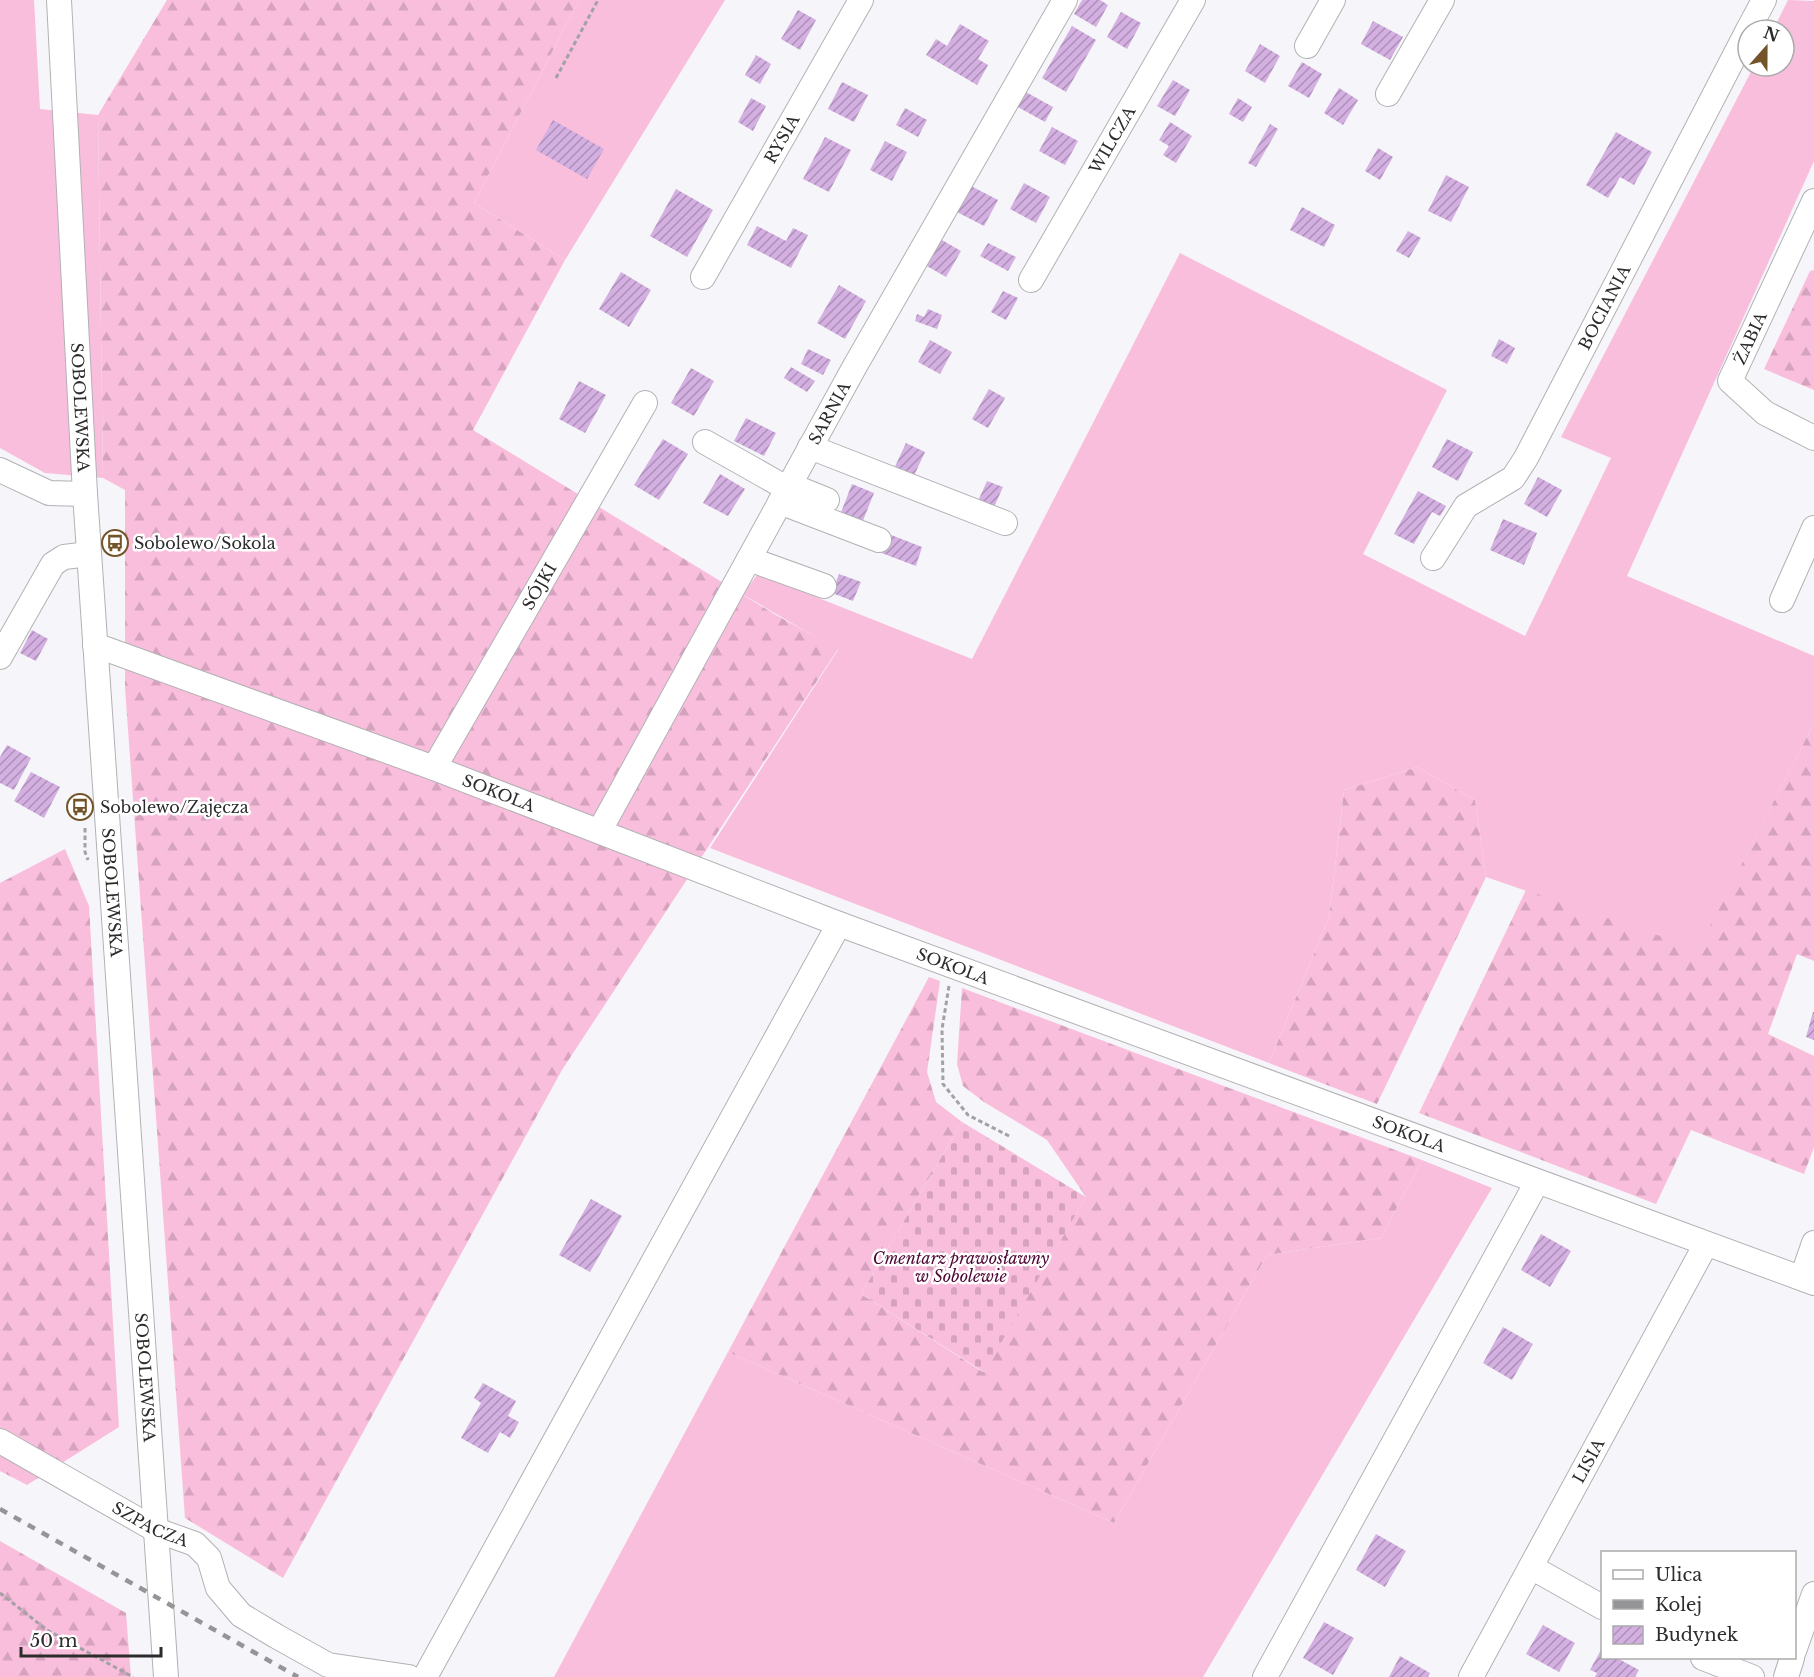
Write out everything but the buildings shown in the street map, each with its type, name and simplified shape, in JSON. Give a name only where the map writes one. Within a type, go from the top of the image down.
[{"type":"street","name":"SOBOLEWSKA","points":[[59,0],[85,494],[166,1677]]},
{"type":"street","name":"RYSIA","points":[[703,277],[861,0]]},
{"type":"street","name":"SARNIA","points":[[600,830],[810,447],[1065,0]]},
{"type":"street","name":"WILCZA","points":[[1031,280],[1193,0]]},
{"type":"street","points":[[1306,45],[1333,0]]},
{"type":"street","points":[[1388,94],[1442,0]]},
{"type":"street","name":"BOCIANIA","points":[[1754,18],[1764,0]]},
{"type":"street","name":"BOCIANIA","points":[[1433,558],[1466,506],[1513,478],[1526,458],[1736,53]]},
{"type":"street","name":"ŻABIA","points":[[1814,201],[1730,381],[1765,413],[1814,438]]},
{"type":"street","name":"SÓJKI","points":[[434,768],[645,403]]},
{"type":"street","points":[[705,442],[786,492],[879,540]]},
{"type":"street","points":[[810,447],[1005,523]]},
{"type":"street","points":[[0,470],[49,493],[85,494]]},
{"type":"street","points":[[786,492],[827,500]]},
{"type":"street","points":[[1782,600],[1814,528]]},
{"type":"street","points":[[0,657],[53,564],[64,557],[89,554]]},
{"type":"street","points":[[749,559],[824,586]]},
{"type":"street","name":"SOKOLA","points":[[95,645],[434,768],[600,830],[839,924],[1808,1281]]},
{"type":"street","points":[[425,1677],[839,924]]},
{"type":"street","points":[[1265,1677],[1537,1182]]},
{"type":"street","points":[[1808,1281],[1814,1243]]},
{"type":"street","name":"LISIA","points":[[1471,1677],[1706,1244]]},
{"type":"street","name":"SZPACZA","points":[[0,1441],[156,1530],[195,1544],[209,1558],[218,1588],[241,1615],[276,1636],[328,1665],[409,1677]]},
{"type":"street","points":[[1531,1567],[1601,1606]]},
{"type":"street","points":[[1796,1646],[1812,1606]]},
{"type":"street","points":[[1706,1659],[1752,1677]]},
{"type":"street","points":[[1785,1677],[1792,1659]]},
{"type":"path","points":[[556,78],[598,0]]},
{"type":"path","points":[[952,964],[942,1029],[943,1084],[968,1115],[1011,1137]]},
{"type":"path","points":[[0,1593],[47,1630],[133,1677]]},
{"type":"green space","points":[[0,0],[34,0],[40,109],[98,115],[103,478],[45,473],[0,448]]},
{"type":"green space","points":[[167,0],[579,0],[474,203],[565,260],[473,430],[776,615],[838,649],[562,1070],[283,1578],[185,1518],[125,688],[125,490],[103,478],[98,115]]},
{"type":"green space","points":[[579,0],[725,0],[565,260],[474,203]]},
{"type":"green space","points":[[1788,0],[1814,1],[1814,161],[1627,576],[1814,656],[1814,723],[1698,950],[1486,877],[1475,800],[1417,767],[1344,790],[1329,917],[1269,1063],[710,848],[838,650],[742,594],[758,574],[972,659],[1180,253],[1447,390],[1363,554],[1525,636],[1611,458],[1561,437],[1748,78],[1796,78],[1796,18],[1779,18]]},
{"type":"green space","points":[[1814,270],[1814,390],[1764,369],[1810,271]]},
{"type":"green space","points":[[1814,723],[1814,961],[1797,954],[1768,1034],[1814,1056],[1814,1147],[1804,1174],[1691,1130],[1656,1204],[1419,1113],[1526,890],[1698,949]]},
{"type":"green space","points":[[1417,767],[1475,800],[1486,877],[1377,1104],[1269,1063],[1329,917],[1344,790]]},
{"type":"green space","points":[[65,849],[89,906],[119,1427],[27,1485],[0,1471],[0,883]]},
{"type":"green space","points":[[929,977],[940,981],[927,1072],[936,1102],[962,1122],[861,1294],[983,1372],[1086,1197],[1047,1140],[984,1102],[963,1086],[957,1064],[962,988],[1422,1160],[1381,1238],[1267,1255],[1114,1523],[728,1352]]},
{"type":"green space","name":"Cmentarz prawosławny w Sobolewie","points":[[962,1122],[1086,1197],[984,1372],[861,1294]]},
{"type":"green space","points":[[1422,1160],[1492,1188],[1203,1677],[554,1677],[728,1352],[1114,1523],[1267,1255],[1381,1238]]},
{"type":"green space","points":[[0,1541],[126,1613],[131,1677],[0,1677]]},
{"type":"railway","points":[[0,1509],[298,1677]]},
{"type":"place","name":"Sobolewo/Sokola","points":[[115,543]]},
{"type":"place","name":"Sobolewo/Zajęcza","points":[[80,807]]}]
